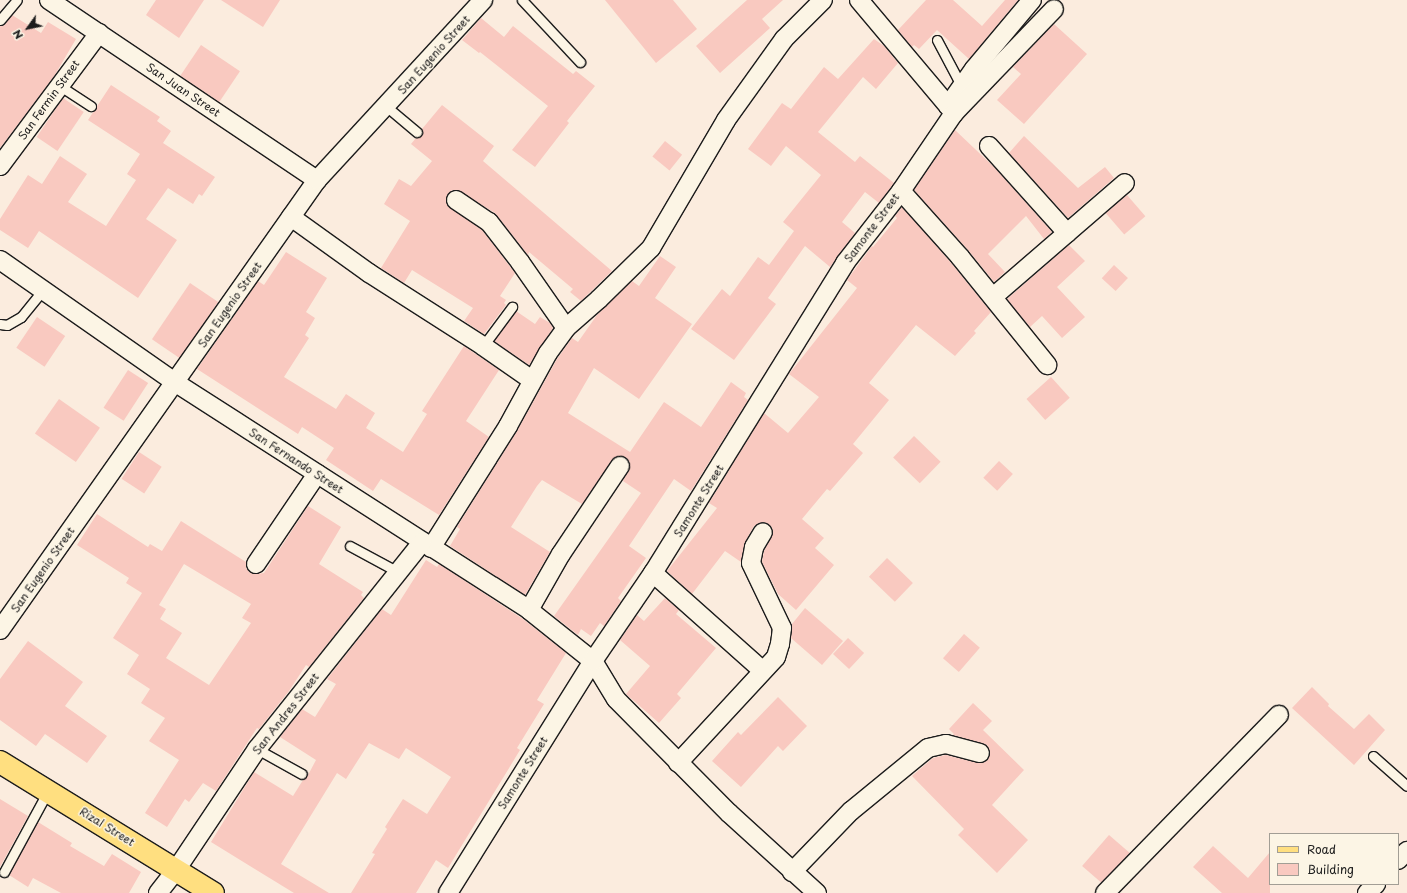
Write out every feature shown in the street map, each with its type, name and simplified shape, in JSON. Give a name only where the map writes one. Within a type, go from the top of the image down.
[{"type":"main road","name":"Rizal Street","points":[[0,762],[213,893]]},
{"type":"street","name":"San Juan Street","points":[[49,0],[317,180]]},
{"type":"street","name":"San Eugenio Street","points":[[0,630],[176,383],[317,180],[386,107],[483,0]]},
{"type":"street","name":"San Andres Street","points":[[158,893],[176,870],[257,750],[398,572],[427,545],[508,426],[532,380],[548,353],[566,328],[599,299],[650,248],[726,120],[784,39],[823,0]]},
{"type":"street","points":[[859,0],[951,109]]},
{"type":"street","points":[[951,109],[962,87],[974,69],[1032,0]]},
{"type":"street","points":[[951,109],[1054,9]]},
{"type":"street","name":"San Fermin Street","points":[[0,166],[99,33]]},
{"type":"street","name":"Samonte Street","points":[[448,893],[592,661],[654,573],[845,262],[901,191],[951,109]]},
{"type":"street","points":[[989,146],[1067,233]]},
{"type":"street","points":[[993,297],[1125,183]]},
{"type":"street","points":[[901,191],[993,297],[1047,365]]},
{"type":"street","points":[[456,200],[489,222],[520,262],[566,328]]},
{"type":"street","points":[[291,217],[370,273],[483,346],[532,380]]},
{"type":"street","name":"San Fernando Street","points":[[0,260],[176,383],[529,610],[592,661],[616,699],[678,763],[792,872],[817,893]]},
{"type":"street","points":[[529,610],[545,580],[620,466]]},
{"type":"street","points":[[256,564],[317,474]]},
{"type":"street","points":[[678,763],[776,657],[780,644],[782,628],[751,563],[754,547],[763,532]]},
{"type":"street","points":[[654,573],[763,671]]},
{"type":"street","points":[[1105,893],[1279,715]]},
{"type":"street","points":[[792,872],[852,811],[928,748],[946,744],[980,753]]},
{"type":"street","points":[[1399,859],[1407,851]]},
{"type":"street","points":[[1367,893],[1375,885]]},
{"type":"lane","points":[[0,20],[16,0]]},
{"type":"lane","points":[[522,0],[580,62]]},
{"type":"lane","points":[[937,40],[962,87]]},
{"type":"lane","points":[[60,86],[91,106]]},
{"type":"lane","points":[[386,107],[416,132]]},
{"type":"lane","points":[[0,324],[7,326],[21,316],[43,290]]},
{"type":"lane","points":[[483,346],[512,307]]},
{"type":"lane","points":[[350,546],[398,572]]},
{"type":"lane","points":[[257,750],[302,774]]},
{"type":"lane","points":[[1373,756],[1407,786]]},
{"type":"lane","points":[[4,872],[48,791]]},
{"type":"building","points":[[156,0],[204,0],[179,38],[146,15]]},
{"type":"building","points":[[221,0],[280,0],[263,27]]},
{"type":"building","points":[[605,0],[673,0],[697,29],[656,63]]},
{"type":"building","points":[[747,0],[783,0],[762,19],[770,28],[720,73],[696,46]]},
{"type":"building","points":[[926,0],[953,0],[982,26],[1005,0],[1018,0],[969,59],[937,30],[919,49],[914,45],[912,47],[898,30]]},
{"type":"building","points":[[12,15],[41,33],[48,22],[76,39],[53,78],[0,148],[0,26],[5,24]]},
{"type":"building","points":[[481,18],[504,37],[513,26],[573,74],[576,71],[595,86],[567,121],[569,123],[535,167],[512,150],[548,106],[480,52],[479,53],[462,40]]},
{"type":"building","points":[[1054,24],[1087,54],[1024,124],[997,100],[1021,74],[1013,67]]},
{"type":"building","points":[[874,39],[884,46],[898,63],[876,89],[863,77],[818,132],[855,162],[860,156],[894,183],[879,203],[865,192],[842,222],[855,233],[830,267],[805,246],[768,298],[776,304],[734,360],[691,329],[722,289],[730,296],[758,257],[769,265],[794,231],[783,222],[821,175],[786,146],[771,166],[748,149],[782,103],[791,109],[824,67],[838,79]]},
{"type":"building","points":[[201,45],[240,71],[219,102],[180,76]]},
{"type":"building","points":[[111,85],[160,117],[157,121],[171,131],[163,143],[215,177],[202,196],[199,194],[193,204],[168,188],[146,219],[177,240],[138,298],[39,231],[28,248],[0,230],[0,219],[28,175],[42,184],[60,156],[87,174],[68,202],[106,226],[136,180],[127,174],[140,154],[88,120]]},
{"type":"building","points":[[63,98],[84,112],[57,151],[37,137]]},
{"type":"building","points":[[442,105],[494,146],[483,161],[612,271],[581,301],[570,292],[573,289],[529,252],[528,255],[495,213],[457,190],[452,190],[448,194],[446,200],[447,205],[482,230],[515,273],[500,296],[506,300],[504,303],[506,305],[484,334],[464,321],[473,308],[412,270],[404,283],[381,268],[410,221],[384,204],[399,179],[411,186],[432,161],[411,144],[416,138],[422,136],[422,129]]},
{"type":"building","points":[[955,130],[995,168],[1052,232],[1044,239],[1026,216],[988,254],[1005,272],[994,282],[968,250],[914,190]]},
{"type":"building","points":[[1024,136],[1078,188],[1105,167],[1114,178],[1068,218],[1009,153]]},
{"type":"building","points":[[665,141],[682,155],[670,170],[652,157]]},
{"type":"building","points":[[1127,195],[1145,216],[1124,235],[1106,213]]},
{"type":"building","points":[[902,207],[952,264],[991,312],[974,331],[976,333],[955,356],[916,325],[869,383],[889,400],[853,444],[863,453],[830,491],[827,489],[802,519],[824,538],[815,548],[834,565],[796,610],[778,594],[762,562],[764,551],[773,533],[772,527],[764,522],[754,526],[745,542],[741,562],[725,551],[692,594],[667,571],[717,508],[709,503],[764,413],[788,433],[819,397],[789,374],[857,288],[847,280],[872,246],[873,247],[897,218],[895,216]]},
{"type":"building","points":[[1069,245],[1085,261],[1057,287],[1085,317],[1062,338],[1042,316],[1030,327],[1007,299]]},
{"type":"building","points":[[286,252],[327,278],[306,312],[315,318],[305,335],[309,338],[284,377],[336,409],[346,394],[375,413],[366,428],[403,452],[427,414],[422,411],[464,346],[499,370],[466,421],[489,437],[439,515],[381,479],[373,491],[326,460],[334,448],[302,427],[298,434],[197,369],[258,281],[264,285]]},
{"type":"building","points":[[660,256],[676,267],[655,298],[692,324],[639,399],[594,368],[568,413],[630,452],[664,402],[701,427],[731,382],[746,393],[744,397],[748,400],[691,491],[674,479],[629,546],[646,558],[618,598],[621,601],[604,626],[600,623],[591,636],[581,629],[578,635],[554,616],[641,493],[623,481],[630,467],[630,462],[626,458],[620,456],[612,460],[582,504],[542,480],[537,486],[511,527],[550,552],[525,595],[450,546],[460,529],[457,527],[517,431],[557,359],[572,338],[578,342],[597,315],[632,281],[639,286]]},
{"type":"building","points":[[1114,265],[1128,278],[1116,291],[1102,278]]},
{"type":"building","points":[[190,283],[218,302],[180,358],[152,339]]},
{"type":"building","points":[[516,311],[535,324],[540,317],[550,323],[553,328],[529,365],[494,341]]},
{"type":"building","points":[[37,317],[65,336],[44,367],[16,348]]},
{"type":"building","points":[[128,370],[148,383],[124,421],[103,408]]},
{"type":"building","points":[[1051,377],[1070,398],[1045,420],[1026,399]]},
{"type":"building","points":[[59,399],[100,428],[76,462],[35,433]]},
{"type":"building","points":[[914,436],[941,462],[920,483],[893,458]]},
{"type":"building","points":[[139,452],[162,467],[144,494],[122,479]]},
{"type":"building","points":[[999,461],[1013,474],[997,491],[983,478]]},
{"type":"building","points":[[308,506],[341,527],[319,564],[363,592],[361,595],[364,598],[309,667],[306,665],[289,691],[259,729],[257,728],[216,791],[203,783],[189,802],[185,799],[167,827],[145,813],[179,760],[149,741],[165,718],[141,703],[150,689],[127,674],[139,655],[113,638],[142,593],[126,583],[129,578],[77,545],[97,514],[148,547],[150,544],[162,551],[181,521],[246,562],[246,568],[250,573],[264,573]],"holes":[[[184,564],[251,604],[242,618],[251,623],[209,685],[166,658],[182,633],[160,619],[166,609],[159,605]]]},
{"type":"building","points":[[887,558],[913,583],[895,602],[869,577]]},
{"type":"building","points":[[426,560],[437,567],[439,564],[523,619],[566,653],[537,700],[544,704],[517,748],[520,750],[448,868],[436,860],[416,893],[351,893],[375,854],[372,853],[387,829],[385,827],[403,799],[427,814],[451,777],[406,748],[399,759],[369,743],[346,779],[337,773],[281,864],[329,893],[294,893],[211,842],[254,772],[293,796],[303,780],[307,777],[316,760],[280,737],[302,709],[315,717],[336,684],[327,679],[382,609],[391,615]]},
{"type":"building","points":[[665,598],[679,610],[676,614],[716,648],[677,694],[681,698],[659,723],[626,694],[650,666],[620,640],[637,615],[644,621]]},
{"type":"building","points":[[805,608],[843,641],[822,665],[791,638],[792,624]]},
{"type":"building","points":[[964,634],[980,648],[959,672],[943,658]]},
{"type":"building","points":[[848,638],[864,653],[849,669],[833,654]]},
{"type":"building","points":[[28,641],[83,682],[65,706],[107,736],[87,763],[45,734],[36,746],[0,720],[0,679]]},
{"type":"building","points":[[1312,687],[1329,704],[1328,706],[1354,729],[1369,714],[1385,730],[1354,765],[1292,708]]},
{"type":"building","points":[[778,697],[807,726],[783,751],[778,746],[741,787],[712,761],[738,732],[741,735]]},
{"type":"building","points":[[973,703],[992,721],[983,730],[1024,770],[992,805],[1028,840],[997,873],[958,835],[964,829],[912,776],[933,758],[946,755],[978,763],[988,760],[990,751],[987,745],[953,735],[954,734],[949,729]]},
{"type":"building","points":[[0,799],[28,816],[0,867]]},
{"type":"building","points":[[38,822],[72,843],[70,846],[104,866],[112,854],[141,872],[129,893],[61,893],[33,878],[28,887],[9,875]]},
{"type":"building","points":[[1109,835],[1130,853],[1103,884],[1082,866]]},
{"type":"building","points":[[1213,846],[1248,878],[1269,853],[1270,893],[1222,893],[1193,867]]}]
